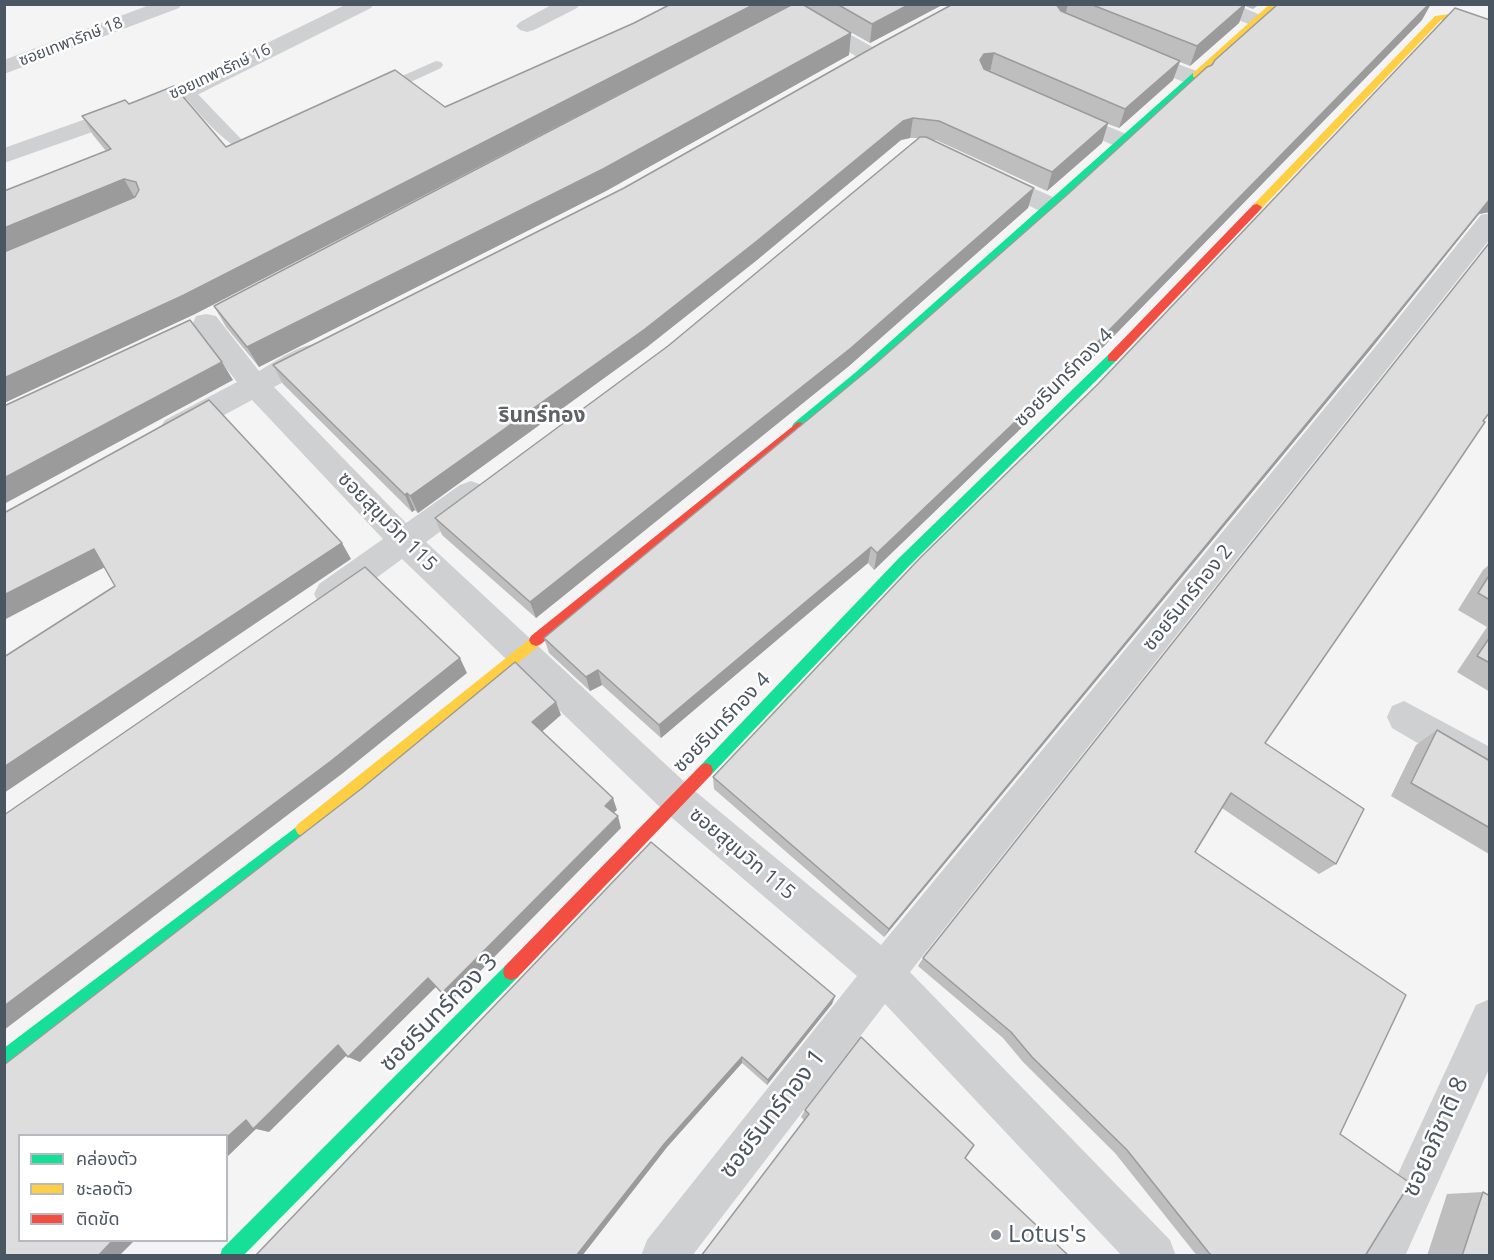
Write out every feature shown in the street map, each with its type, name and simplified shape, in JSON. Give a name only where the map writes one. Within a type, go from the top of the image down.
[{"type":"street","name":"ซอยเทพารักษ์ 18","points":[[4,68],[172,4]]},
{"type":"street","name":"ซอยเทพารักษ์ 16","points":[[4,156],[187,91],[364,4]]},
{"type":"street","points":[[527,26],[570,4]]},
{"type":"street","points":[[1215,4],[1258,21]]},
{"type":"street","points":[[4,1059],[357,787],[860,375],[1276,4]]},
{"type":"street","points":[[787,18],[798,12],[870,56]]},
{"type":"street","name":"ซอยรินทร์ทอง 4","points":[[676,798],[904,562],[1079,393],[1438,18],[1457,16],[1490,24]]},
{"type":"street","points":[[1118,47],[1194,78]]},
{"type":"street","points":[[1040,104],[1123,141]]},
{"type":"street","points":[[969,166],[1051,206]]},
{"type":"street","name":"ซอยรินทร์ทอง 2","points":[[884,973],[1308,450],[1490,221]]},
{"type":"street","name":"ซอยสุขุมวิท 115","points":[[206,323],[254,384],[405,542],[676,798],[884,973],[1154,1256]]},
{"type":"street","points":[[150,442],[339,340]]},
{"type":"street","points":[[307,609],[405,542],[489,480]]},
{"type":"street","points":[[1404,717],[1490,766]]},
{"type":"street","name":"ซอยรินทร์ทอง 3","points":[[229,1256],[537,946],[676,798]]},
{"type":"street","name":"ซอยรินทร์ทอง 1","points":[[663,1256],[884,973]]},
{"type":"street","name":"ซอยอภิชาติ 8","points":[[1382,1256],[1490,1019]]},
{"type":"lane","points":[[372,95],[436,65]]},
{"type":"lane","points":[[187,91],[241,146],[259,148],[276,140]]},
{"type":"building","points":[[671,4],[755,4],[184,295],[4,378],[4,252],[135,197],[139,190],[136,182],[124,179],[4,228],[4,191],[111,149],[82,116],[125,100],[129,104],[174,86],[226,147],[395,70],[445,107],[634,23]]},
{"type":"building","points":[[793,4],[802,4],[851,33],[603,169],[247,347],[214,306]]},
{"type":"building","points":[[837,4],[910,4],[872,24]]},
{"type":"building","points":[[953,4],[1056,4],[1061,11],[1180,61],[1125,109],[994,53],[984,54],[980,60],[984,69],[1108,123],[1052,172],[939,121],[913,118],[903,121],[645,329],[410,496],[407,493],[405,495],[273,365],[624,188]]},
{"type":"building","points":[[1090,4],[1245,4],[1197,46]]},
{"type":"building","points":[[1278,4],[1429,4],[1074,366],[877,553],[871,547],[659,725],[598,670],[586,677],[544,638],[874,365]]},
{"type":"building","points":[[1455,8],[1490,20],[1490,199],[889,929],[713,777],[921,557],[1098,384]]},
{"type":"building","points":[[920,137],[926,137],[1034,188],[851,348],[530,602],[435,518],[668,346]]},
{"type":"building","points":[[1490,242],[1490,412],[1265,743],[1364,809],[1336,864],[1231,793],[1195,852],[1406,995],[1340,1134],[1410,1183],[1365,1256],[1213,1256],[1127,1150],[1032,1057],[1011,1032],[923,958]]},
{"type":"building","points":[[190,320],[222,362],[4,478],[4,406]]},
{"type":"building","points":[[209,400],[342,543],[4,767],[4,657],[115,586],[94,549],[4,595],[4,513]]},
{"type":"building","points":[[365,567],[460,658],[331,761],[4,1006],[4,815]]},
{"type":"building","points":[[1490,574],[1490,600],[1478,593]]},
{"type":"building","points":[[1490,637],[1490,663],[1477,656]]},
{"type":"building","points":[[515,662],[556,702],[532,722],[613,798],[605,806],[618,816],[442,993],[428,978],[348,1057],[338,1045],[253,1129],[246,1120],[228,1136],[228,1134],[18,1134],[18,1242],[111,1242],[98,1256],[4,1256],[4,1065],[361,789]]},
{"type":"building","points":[[1437,730],[1490,761],[1490,828],[1411,783]]},
{"type":"building","points":[[651,842],[835,996],[768,1080],[742,1057],[665,1143],[576,1256],[255,1256]]},
{"type":"building","points":[[861,1037],[974,1145],[965,1158],[1069,1256],[701,1256],[809,1114],[805,1110]]},
{"type":"building","points":[[1483,1192],[1490,1196],[1490,1256],[1462,1256]]},
{"type":"traffic: fast","points":[[798,426],[860,375],[1196,75]]},
{"type":"traffic: fast","points":[[706,770],[904,562],[1112,358]]},
{"type":"traffic: fast","points":[[4,1059],[303,829]]},
{"type":"traffic: fast","points":[[229,1256],[511,972]]},
{"type":"traffic: slow","points":[[1196,75],[1276,4]]},
{"type":"traffic: slow","points":[[1257,207],[1438,18],[1457,16],[1490,24]]},
{"type":"traffic: slow","points":[[303,829],[536,640]]},
{"type":"traffic: jam","points":[[1112,358],[1257,207]]},
{"type":"traffic: jam","points":[[536,640],[798,426]]},
{"type":"traffic: jam","points":[[511,972],[706,770]]},
{"type":"place","name":"Lotus's","points":[[996,1235]]},
{"type":"district","name":"รินทร์ทอง","points":[[542,416]]}]
